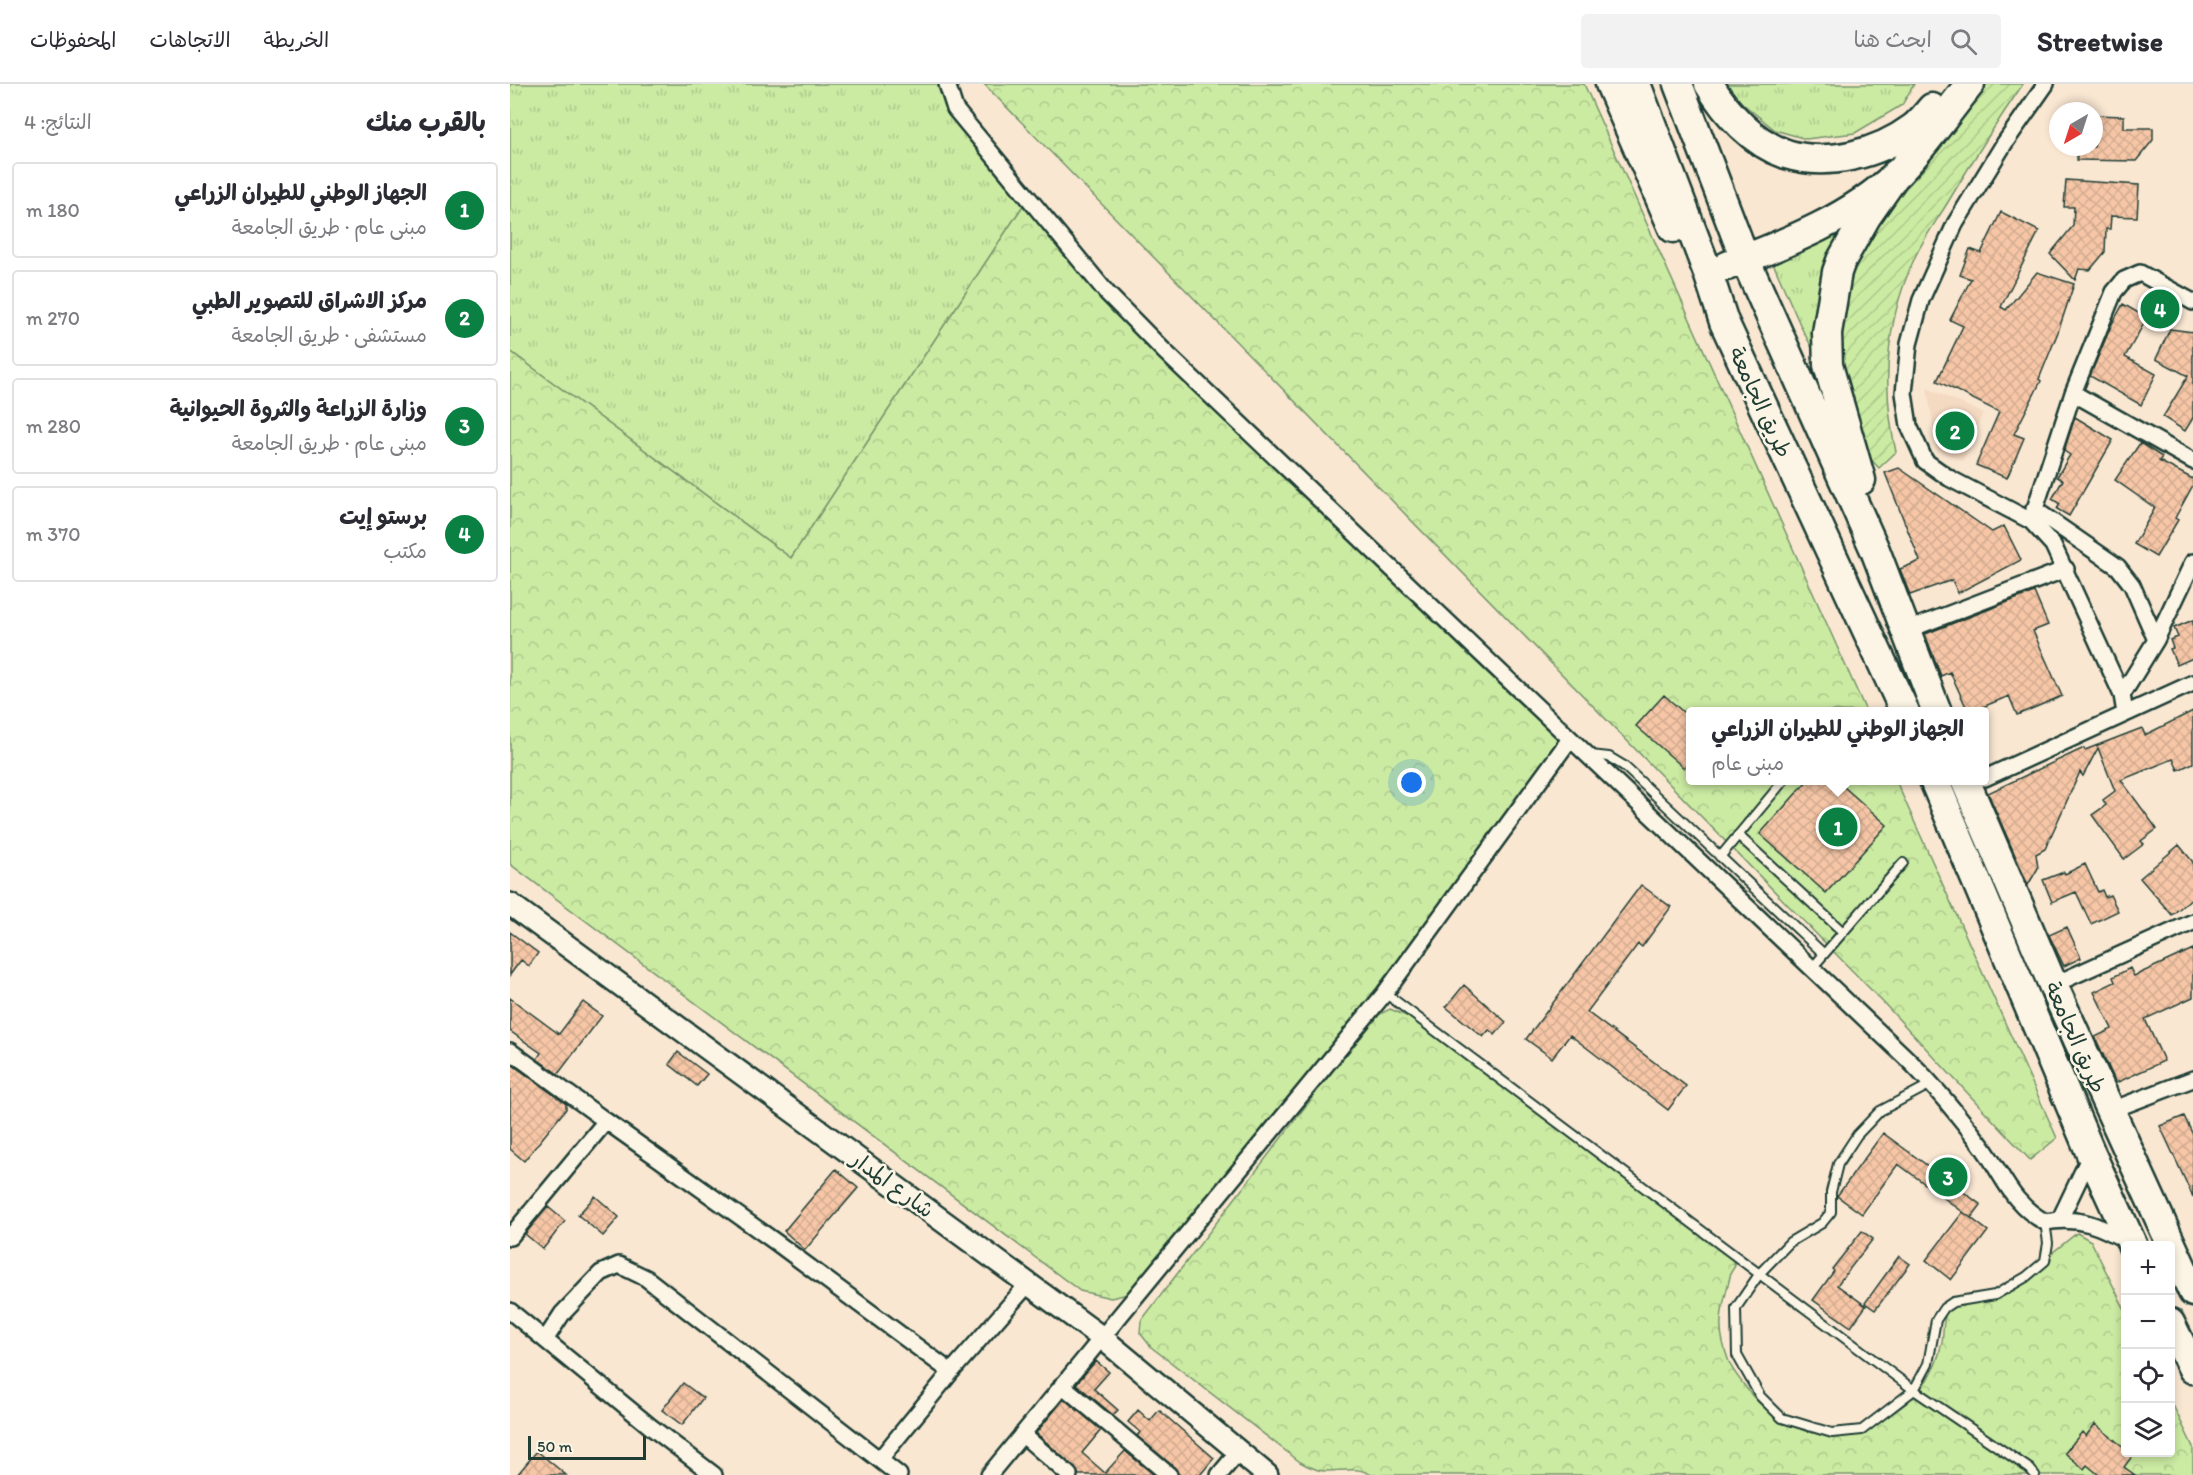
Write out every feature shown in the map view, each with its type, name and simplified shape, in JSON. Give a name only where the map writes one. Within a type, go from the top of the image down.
[{"type":"highway","points":[[1610,84],[1661,202],[1724,322]]},
{"type":"highway","name":"طريق الجامعة","points":[[1636,84],[1708,273],[1724,322],[1903,707]]},
{"type":"highway","name":"طريق الجامعة","points":[[1678,84],[1745,259],[1875,550],[1935,707]]},
{"type":"highway","points":[[1709,84],[1732,116],[1744,128],[1768,145],[1786,153],[1808,158],[1835,158],[1861,154],[1889,144],[1915,127],[1933,107],[1947,84]]},
{"type":"highway","points":[[1875,550],[1866,500],[1828,365],[1827,333],[1837,272],[1866,217],[1896,174],[1970,84]]},
{"type":"highway","points":[[1708,273],[1808,233],[1848,211],[1896,174]]},
{"type":"highway","name":"طريق الجامعة","points":[[1936,785],[2091,1154],[2131,1241]]},
{"type":"highway","name":"طريق الجامعة","points":[[1976,785],[2053,985],[2193,1292]]},
{"type":"highway","points":[[2175,1333],[2193,1369]]},
{"type":"street","points":[[946,84],[955,109],[1107,292],[1164,351],[1932,1084],[1981,1144],[2019,1204],[2030,1214],[2053,1221],[2104,1227],[2127,1241]]},
{"type":"street","points":[[2046,84],[2004,144],[1955,224],[1921,300],[1909,344],[1904,393],[1909,426],[1925,461],[1948,478],[2033,515],[2118,567],[2132,585],[2156,640]]},
{"type":"street","points":[[2033,515],[2073,393],[2114,292],[2124,280],[2140,273],[2193,302]]},
{"type":"street","points":[[2073,393],[2193,461]]},
{"type":"street","points":[[2033,515],[2066,569],[2122,695],[2126,713]]},
{"type":"street","points":[[2122,695],[2156,640],[2193,562]]},
{"type":"street","points":[[1905,631],[2066,569]]},
{"type":"street","points":[[1989,774],[2193,683]]},
{"type":"street","points":[[989,1475],[1385,993],[1570,740]]},
{"type":"street","name":"شارع المدار","points":[[510,904],[1101,1337],[1267,1475]]},
{"type":"street","points":[[2053,985],[2193,922]]},
{"type":"street","points":[[510,1051],[777,1243],[951,1372]]},
{"type":"street","points":[[2109,1111],[2193,1079]]},
{"type":"street","points":[[510,1237],[606,1121]]},
{"type":"street","points":[[2053,1221],[2091,1154]]},
{"type":"street","points":[[545,1340],[562,1314],[601,1273],[618,1265],[646,1278],[899,1475]]},
{"type":"street","points":[[880,1459],[951,1372],[1028,1284]]},
{"type":"street","points":[[510,1311],[651,1427],[697,1470],[714,1475]]},
{"type":"street","points":[[1062,1385],[1169,1475]]},
{"type":"street","points":[[1022,1434],[1068,1475]]},
{"type":"street","points":[[1219,1475],[1239,1452]]},
{"type":"lane","points":[[1585,754],[1610,757],[1624,766],[1824,954]]},
{"type":"lane","points":[[1720,857],[1780,785]]},
{"type":"lane","points":[[1738,835],[1843,932]]},
{"type":"lane","points":[[1812,968],[1903,863]]},
{"type":"lane","points":[[1385,993],[1914,1390],[2030,1469],[2035,1475]]},
{"type":"lane","points":[[1932,1084],[1880,1111],[1857,1135],[1838,1164],[1831,1192],[1832,1212],[1822,1223],[1790,1242],[1760,1273],[1736,1308],[1737,1355],[1760,1395],[1782,1418],[1832,1433],[1862,1430],[1914,1390],[1928,1364],[1936,1320],[1944,1308],[1953,1302],[1995,1295],[2026,1277],[2045,1261],[2053,1221]]},
{"type":"shaded area","points":[[1927,388],[1983,413],[1963,461],[1937,450]]},
{"type":"green space","points":[[510,84],[947,84],[955,109],[1028,198],[791,558],[510,351]]},
{"type":"green space","points":[[984,84],[1584,84],[1864,707],[1686,707],[1686,785],[1898,785],[2057,1138],[2030,1160],[1878,997]]},
{"type":"green space","points":[[1725,84],[1914,84],[1902,105],[1855,133],[1806,139],[1775,130],[1731,94]]},
{"type":"green space","points":[[1980,84],[2023,84],[1925,239],[1906,279],[1898,303],[1889,352],[1889,402],[1896,452],[1879,468],[1853,441],[1837,379],[1837,304],[1863,237]]},
{"type":"green space","points":[[1028,198],[1107,292],[1570,739],[1141,1291],[1111,1298],[1080,1291],[510,864],[510,351],[791,558]]},
{"type":"green space","points":[[1856,215],[1816,355],[1772,261]]},
{"type":"green space","points":[[1390,1009],[1411,1018],[1731,1256],[1735,1266],[1731,1272],[1721,1316],[1722,1337],[1730,1365],[1762,1406],[1784,1420],[1808,1428],[1833,1431],[1859,1427],[1883,1418],[1905,1404],[1924,1384],[1935,1364],[1941,1348],[1948,1307],[1990,1298],[2013,1284],[2077,1233],[2091,1241],[2121,1302],[2121,1457],[2175,1457],[2175,1409],[2193,1447],[2193,1475],[1371,1475],[1359,1470],[1318,1470],[1300,1462],[1151,1347],[1140,1333],[1141,1321],[1374,1017]]},
{"type":"building","points":[[2103,115],[2124,116],[2124,128],[2153,128],[2153,140],[2136,161],[2077,160],[2077,156],[2103,156]]},
{"type":"building","points":[[2066,180],[2139,185],[2137,217],[2111,216],[2110,229],[2106,229],[2105,252],[2090,270],[2079,269],[2075,280],[2050,254],[2073,226],[2074,207],[2064,207]]},
{"type":"building","points":[[2001,212],[2039,231],[2001,307],[2006,310],[2037,272],[2074,284],[2039,379],[2041,381],[2014,434],[2024,438],[2007,478],[1976,465],[1999,412],[1937,381],[1963,326],[1950,320],[1971,279],[1960,275],[1970,249],[1981,253]]},
{"type":"building","points":[[2123,304],[2147,318],[2125,357],[2156,374],[2141,405],[2090,376]]},
{"type":"building","points":[[2170,329],[2193,332],[2193,418],[2185,431],[2163,417],[2188,376],[2156,359]]},
{"type":"building","points":[[2075,417],[2113,440],[2069,516],[2057,509],[2060,504],[2052,499],[2063,480],[2057,477],[2070,455],[2064,451]]},
{"type":"building","points":[[2140,443],[2162,457],[2159,461],[2193,479],[2193,485],[2175,518],[2178,520],[2156,557],[2134,544],[2155,508],[2115,480]]},
{"type":"building","points":[[1899,468],[1992,532],[2004,526],[2021,560],[1958,593],[1952,580],[1910,595],[1900,569],[1920,561],[1885,473]]},
{"type":"building","points":[[2034,592],[2048,625],[2033,631],[2062,696],[2017,715],[2009,696],[1983,707],[1966,707],[1950,672],[1941,676],[1925,634]]},
{"type":"building","points":[[2193,620],[2193,658],[2177,665],[2170,649],[2173,648],[2170,640],[2178,637],[2174,628]]},
{"type":"building","points":[[1664,695],[1686,715],[1686,765],[1684,768],[1636,726]]},
{"type":"building","points":[[2193,711],[2193,763],[2178,770],[2173,759],[2121,780],[2157,829],[2141,841],[2144,844],[2124,859],[2092,815],[2106,805],[2103,800],[2115,791],[2098,748],[2083,776],[2080,772],[2045,849],[2036,854],[2038,868],[2028,885],[1988,793],[2084,748],[2085,750],[2142,728],[2145,735]]},
{"type":"building","points":[[1804,785],[1842,785],[1887,825],[1826,893],[1760,834]]},
{"type":"building","points":[[2179,845],[2193,862],[2193,897],[2172,915],[2140,878]]},
{"type":"building","points":[[2085,864],[2098,892],[2102,890],[2105,897],[2110,895],[2118,911],[2091,924],[2076,892],[2052,902],[2043,880],[2064,872],[2065,874]]},
{"type":"building","points":[[1641,885],[1671,907],[1642,947],[1638,944],[1587,1012],[1686,1086],[1668,1110],[1570,1035],[1552,1058],[1526,1039]]},
{"type":"building","points":[[2067,927],[2081,958],[2064,966],[2049,935]]},
{"type":"building","points":[[510,932],[538,953],[529,966],[521,960],[510,975]]},
{"type":"building","points":[[2193,949],[2193,997],[2145,1019],[2164,1061],[2116,1083],[2095,1037],[2112,1029],[2094,992],[2115,982],[2113,977],[2130,968],[2134,976]]},
{"type":"building","points":[[1464,985],[1506,1022],[1495,1035],[1489,1030],[1483,1037],[1446,1007]]},
{"type":"building","points":[[510,998],[559,1034],[583,1002],[602,1016],[558,1074],[537,1059],[541,1053],[510,1031]]},
{"type":"building","points":[[678,1052],[707,1074],[697,1086],[669,1064]]},
{"type":"building","points":[[510,1063],[566,1104],[566,1109],[524,1161],[510,1149]]},
{"type":"building","points":[[2184,1116],[2193,1135],[2193,1197],[2160,1126]]},
{"type":"building","points":[[1883,1133],[1981,1205],[1971,1218],[1898,1164],[1862,1214],[1837,1196]]},
{"type":"building","points":[[836,1169],[858,1188],[805,1250],[784,1231]]},
{"type":"building","points":[[595,1196],[619,1217],[603,1236],[578,1215]]},
{"type":"building","points":[[548,1207],[565,1221],[543,1249],[525,1234]]},
{"type":"building","points":[[1963,1212],[1988,1231],[1951,1280],[1926,1260]]},
{"type":"building","points":[[1862,1231],[1873,1239],[1837,1285],[1866,1306],[1851,1327],[1813,1300],[1834,1271],[1832,1269]]},
{"type":"building","points":[[1899,1256],[1910,1264],[1875,1310],[1865,1303]]},
{"type":"building","points":[[1096,1361],[1109,1372],[1094,1389],[1118,1410],[1113,1415],[1076,1384]]},
{"type":"building","points":[[683,1383],[703,1398],[682,1425],[662,1410]]},
{"type":"building","points":[[1064,1399],[1101,1430],[1082,1453],[1105,1473],[1125,1451],[1154,1475],[1079,1475],[1075,1468],[1036,1433]]},
{"type":"building","points":[[1138,1410],[1150,1421],[1159,1410],[1214,1458],[1200,1475],[1179,1475],[1175,1468],[1137,1436],[1140,1432],[1128,1422]]},
{"type":"building","points":[[2095,1424],[2121,1445],[2121,1457],[2132,1457],[2124,1467],[2135,1475],[2099,1475],[2087,1465],[2084,1469],[2065,1453],[2082,1432],[2086,1436]]},
{"type":"building","points":[[537,1451],[566,1475],[517,1475]]},
{"type":"place","name":"برستو إيت","points":[[2160,309]]},
{"type":"place","name":"مركز الاشراق للتصوير الطبي","points":[[1955,431]]},
{"type":"place","name":"الجهاز الوطني للطيران الزراعي","points":[[1838,827]]},
{"type":"place","name":"وزارة الزراعة والثروة الحيوانية","points":[[1948,1177]]}]
